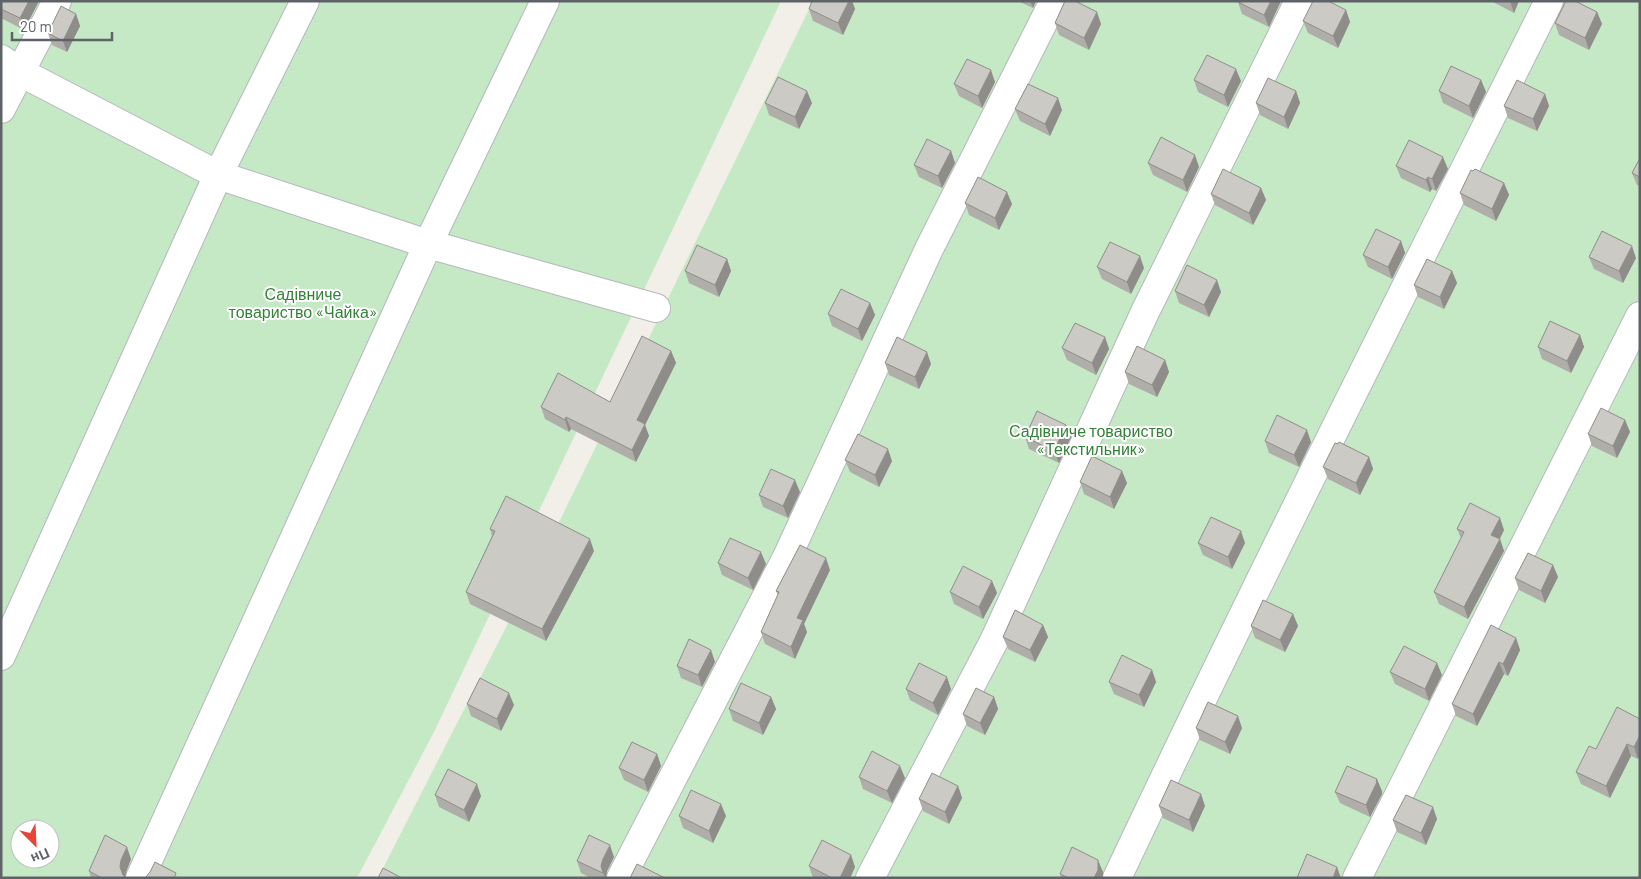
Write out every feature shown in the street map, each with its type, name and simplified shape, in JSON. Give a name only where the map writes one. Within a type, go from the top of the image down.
[{"type":"lane","points":[[1,109],[11,65],[56,1]]},
{"type":"lane","points":[[1,656],[218,174],[305,1]]},
{"type":"lane","points":[[140,878],[428,244],[545,1]]},
{"type":"lane","points":[[621,878],[787,557],[929,249],[1054,1]]},
{"type":"lane","points":[[870,878],[994,641],[1145,312],[1299,1]]},
{"type":"lane","points":[[1117,878],[1350,400],[1549,1]]},
{"type":"lane","points":[[11,65],[218,174],[428,244],[656,308]]},
{"type":"lane","points":[[1357,878],[1640,316]]},
{"type":"green space","name":"Садівниче товариство «Чайка»","points":[[1,1],[781,1],[434,732],[357,878],[1,878]]},
{"type":"green space","name":"Садівниче товариство «Текстильник»","points":[[813,1],[1640,1],[1640,878],[378,878],[546,549]]},
{"type":"building","points":[[1,1],[29,1],[20,18],[1,9]]},
{"type":"building","points":[[812,1],[849,1],[838,23],[809,9]]},
{"type":"building","points":[[1065,1],[1075,1],[1097,12],[1084,38],[1055,23]]},
{"type":"building","points":[[1238,1],[1271,1],[1264,15]]},
{"type":"building","points":[[1313,1],[1328,1],[1346,10],[1333,36],[1303,21]]},
{"type":"building","points":[[1566,1],[1575,1],[1597,12],[1585,38],[1555,23]]},
{"type":"building","points":[[61,6],[76,14],[63,41],[48,33]]},
{"type":"building","points":[[1207,55],[1236,69],[1224,95],[1194,80]]},
{"type":"building","points":[[967,59],[991,70],[978,96],[954,84]]},
{"type":"building","points":[[1451,66],[1481,80],[1469,106],[1439,91]]},
{"type":"building","points":[[778,77],[807,91],[795,117],[765,103]]},
{"type":"building","points":[[1268,78],[1296,91],[1284,117],[1256,103]]},
{"type":"building","points":[[1517,80],[1545,94],[1533,119],[1504,106]]},
{"type":"building","points":[[1028,84],[1058,98],[1045,124],[1015,109]]},
{"type":"building","points":[[1161,137],[1195,155],[1183,180],[1148,163]]},
{"type":"building","points":[[927,139],[951,151],[938,176],[914,165]]},
{"type":"building","points":[[1409,140],[1443,157],[1432,179],[1428,177],[1426,180],[1396,166]]},
{"type":"building","points":[[1640,158],[1640,177],[1632,173]]},
{"type":"building","points":[[1223,169],[1261,188],[1249,213],[1211,194]]},
{"type":"building","points":[[1475,169],[1504,183],[1492,209],[1460,193],[1471,170]]},
{"type":"building","points":[[978,177],[1007,192],[995,218],[965,203]]},
{"type":"building","points":[[1376,229],[1401,241],[1388,267],[1363,255]]},
{"type":"building","points":[[1602,231],[1632,246],[1619,271],[1589,257]]},
{"type":"building","points":[[1110,242],[1140,256],[1127,282],[1097,267]]},
{"type":"building","points":[[697,245],[727,259],[715,285],[685,271]]},
{"type":"building","points":[[1427,259],[1452,271],[1440,297],[1414,285]]},
{"type":"building","points":[[1187,265],[1217,280],[1204,305],[1175,291]]},
{"type":"building","points":[[841,289],[870,303],[858,329],[828,314]]},
{"type":"building","points":[[1550,321],[1580,335],[1567,361],[1538,347]]},
{"type":"building","points":[[1075,323],[1105,337],[1092,363],[1062,348]]},
{"type":"building","points":[[642,336],[671,351],[637,420],[645,424],[632,450],[566,417],[565,420],[541,407],[558,373],[610,402]]},
{"type":"building","points":[[897,337],[927,352],[915,377],[885,363]]},
{"type":"building","points":[[1137,346],[1165,360],[1152,385],[1125,372]]},
{"type":"building","points":[[1601,408],[1625,420],[1613,446],[1588,434]]},
{"type":"building","points":[[1037,411],[1066,425],[1054,451],[1025,437]]},
{"type":"building","points":[[1277,415],[1307,430],[1294,455],[1265,441]]},
{"type":"building","points":[[858,434],[888,449],[875,475],[845,460]]},
{"type":"building","points":[[1339,442],[1369,457],[1356,483],[1323,467],[1335,443],[1338,444]]},
{"type":"building","points":[[1092,456],[1122,471],[1110,497],[1080,482]]},
{"type":"building","points":[[771,469],[795,480],[783,506],[759,495]]},
{"type":"building","points":[[506,496],[590,539],[542,629],[466,592],[495,531],[490,529]]},
{"type":"building","points":[[1470,503],[1500,518],[1491,535],[1500,539],[1464,607],[1434,592],[1464,532],[1457,529]]},
{"type":"building","points":[[1211,517],[1241,531],[1228,557],[1198,543]]},
{"type":"building","points":[[730,538],[761,552],[748,578],[718,563]]},
{"type":"building","points":[[800,545],[826,558],[797,618],[803,620],[791,647],[761,632],[779,592],[776,591]]},
{"type":"building","points":[[1528,553],[1553,565],[1541,591],[1515,578]]},
{"type":"building","points":[[963,566],[992,581],[979,607],[950,592]]},
{"type":"building","points":[[1263,600],[1293,614],[1280,640],[1251,626]]},
{"type":"building","points":[[1015,610],[1043,625],[1030,650],[1003,637]]},
{"type":"building","points":[[1491,625],[1516,638],[1503,664],[1499,662],[1473,714],[1452,704]]},
{"type":"building","points":[[689,639],[711,650],[698,675],[677,666]]},
{"type":"building","points":[[1404,646],[1437,663],[1425,689],[1390,672]]},
{"type":"building","points":[[1122,655],[1152,670],[1139,695],[1109,682]]},
{"type":"building","points":[[919,663],[947,677],[933,703],[906,689]]},
{"type":"building","points":[[480,678],[509,693],[497,719],[467,704]]},
{"type":"building","points":[[741,683],[771,697],[759,723],[729,709]]},
{"type":"building","points":[[976,688],[994,697],[980,723],[963,714]]},
{"type":"building","points":[[1208,702],[1238,716],[1225,742],[1196,728]]},
{"type":"building","points":[[1617,707],[1640,719],[1640,735],[1634,747],[1627,744],[1606,786],[1576,772],[1589,746],[1596,749]]},
{"type":"building","points":[[632,742],[657,754],[644,780],[619,768]]},
{"type":"building","points":[[872,751],[900,766],[887,791],[859,777]]},
{"type":"building","points":[[1347,766],[1377,779],[1366,805],[1335,792]]},
{"type":"building","points":[[448,769],[477,784],[464,810],[435,795]]},
{"type":"building","points":[[932,773],[958,786],[945,812],[919,799]]},
{"type":"building","points":[[1171,780],[1201,794],[1189,820],[1159,806]]},
{"type":"building","points":[[691,790],[721,804],[709,831],[679,816]]},
{"type":"building","points":[[1406,795],[1433,807],[1421,833],[1393,820]]},
{"type":"building","points":[[105,835],[127,847],[120,867],[126,878],[102,878],[89,871]]},
{"type":"building","points":[[589,835],[610,845],[601,866],[603,873],[577,861]]},
{"type":"building","points":[[822,840],[851,855],[840,878],[832,878],[809,866]]},
{"type":"building","points":[[1072,847],[1098,860],[1098,870],[1094,878],[1069,878],[1060,874]]},
{"type":"building","points":[[1307,854],[1337,867],[1333,878],[1297,878]]},
{"type":"building","points":[[155,862],[176,873],[174,878],[145,878]]},
{"type":"building","points":[[637,864],[665,878],[630,878]]},
{"type":"building","points":[[383,868],[402,878],[378,878]]}]
